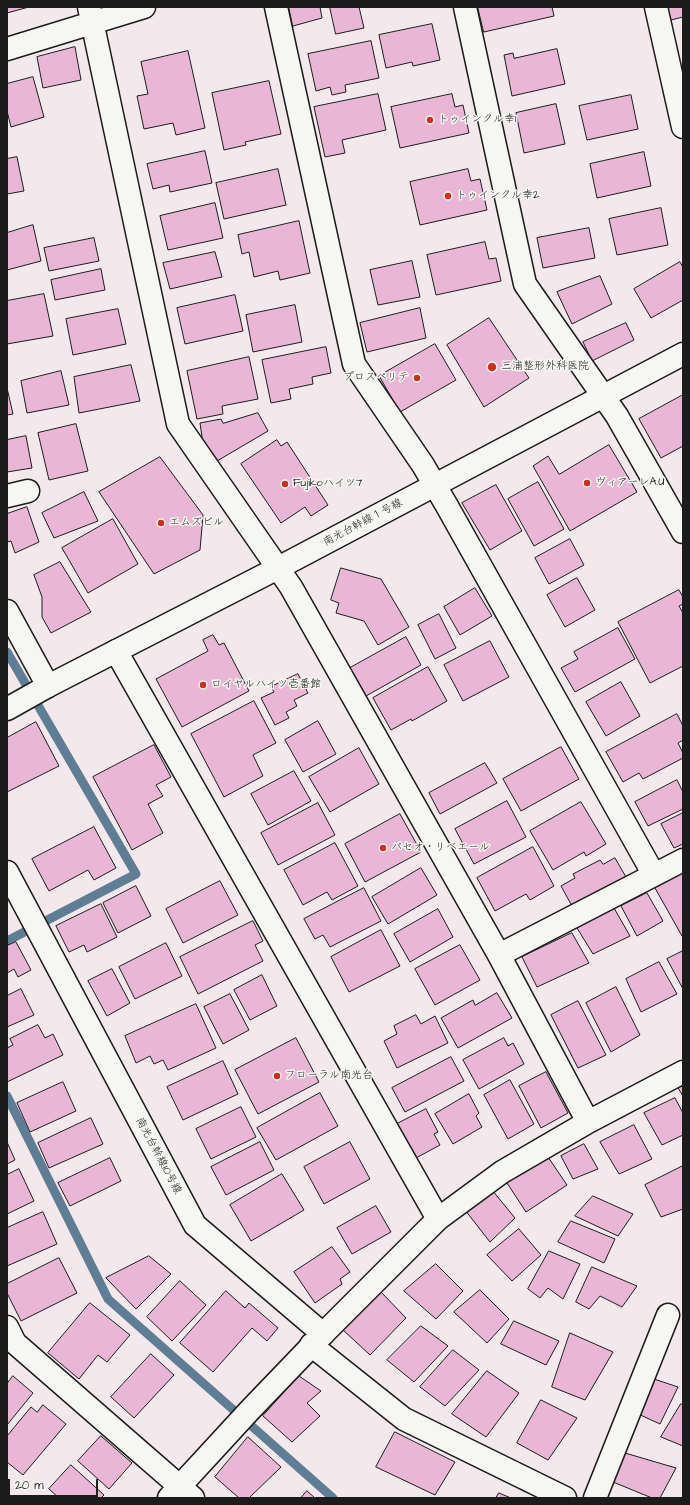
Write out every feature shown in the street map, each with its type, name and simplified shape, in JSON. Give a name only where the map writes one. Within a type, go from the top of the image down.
[{"type":"street","points":[[7,50],[91,15],[144,7]]},
{"type":"street","points":[[276,7],[354,364],[435,485],[654,875]]},
{"type":"street","points":[[464,7],[525,284],[617,416],[683,532]]},
{"type":"street","points":[[656,7],[683,127]]},
{"type":"street","points":[[91,15],[178,424],[291,587],[499,955],[588,1122]]},
{"type":"street","name":"南光台幹線１号線","points":[[30,696],[278,568],[683,354]]},
{"type":"street","points":[[7,611],[30,696]]},
{"type":"street","points":[[116,651],[438,1219]]},
{"type":"street","points":[[499,955],[683,860]]},
{"type":"street","name":"南光台幹線10号線","points":[[7,872],[195,1225],[404,1419],[565,1498]]},
{"type":"street","points":[[7,1327],[15,1343],[181,1494],[234,1427],[317,1339],[438,1219],[502,1172],[588,1122],[683,1072]]},
{"type":"street","points":[[595,1498],[668,1315]]},
{"type":"building","points":[[7,7],[29,7],[7,13]]},
{"type":"building","points":[[289,7],[320,7],[322,18],[293,26]]},
{"type":"building","points":[[330,7],[359,7],[364,28],[336,34]]},
{"type":"building","points":[[478,7],[552,7],[554,16],[484,32]]},
{"type":"building","points":[[668,7],[683,7],[683,17],[671,20]]},
{"type":"building","points":[[432,24],[440,60],[413,66],[412,62],[386,68],[379,35]]},
{"type":"building","points":[[371,41],[379,78],[345,85],[346,92],[332,95],[330,87],[316,91],[308,54]]},
{"type":"building","points":[[75,47],[81,80],[43,88],[37,57]]},
{"type":"building","points":[[557,49],[565,84],[512,96],[504,55],[513,53],[514,58]]},
{"type":"building","points":[[188,51],[205,128],[176,135],[173,123],[144,129],[137,96],[148,94],[141,62]]},
{"type":"building","points":[[33,77],[44,117],[11,127],[7,111],[7,84]]},
{"type":"building","points":[[269,81],[281,134],[245,142],[246,145],[224,150],[212,93]]},
{"type":"building","points":[[378,94],[386,130],[342,140],[345,153],[325,157],[314,107]]},
{"type":"building","name":"トゥインクル幸1","points":[[452,94],[455,107],[463,105],[469,133],[400,148],[391,107]]},
{"type":"building","points":[[631,95],[638,129],[587,140],[579,106]]},
{"type":"building","points":[[556,104],[565,144],[524,153],[516,113]]},
{"type":"building","points":[[205,151],[212,183],[170,192],[169,185],[153,189],[147,164]]},
{"type":"building","points":[[644,152],[651,186],[597,198],[590,164]]},
{"type":"building","points":[[17,157],[24,191],[7,194],[7,159]]},
{"type":"building","points":[[278,169],[286,205],[224,219],[216,183]]},
{"type":"building","name":"トゥインクル幸2","points":[[468,169],[471,181],[480,179],[487,210],[420,225],[410,182]]},
{"type":"building","points":[[215,203],[223,238],[168,250],[160,216]]},
{"type":"building","points":[[661,208],[668,245],[617,255],[609,219]]},
{"type":"building","points":[[299,221],[310,273],[280,280],[278,271],[254,277],[249,252],[242,254],[238,235]]},
{"type":"building","points":[[33,225],[41,261],[7,270],[7,233]]},
{"type":"building","points":[[589,228],[595,258],[543,268],[537,238]]},
{"type":"building","points":[[94,238],[99,261],[49,271],[44,248]]},
{"type":"building","points":[[485,242],[489,259],[496,258],[501,281],[436,295],[427,255]]},
{"type":"building","points":[[215,252],[222,277],[170,289],[163,263]]},
{"type":"building","points":[[412,261],[420,297],[378,305],[370,270]]},
{"type":"building","points":[[680,262],[683,267],[683,300],[651,318],[634,289]]},
{"type":"building","points":[[101,269],[105,290],[55,300],[51,280]]},
{"type":"building","points":[[600,276],[612,304],[572,324],[557,292]]},
{"type":"building","points":[[44,294],[53,336],[7,344],[7,301]]},
{"type":"building","points":[[235,295],[243,331],[185,344],[177,308]]},
{"type":"building","points":[[295,305],[302,342],[253,352],[246,315]]},
{"type":"building","points":[[420,308],[426,338],[367,352],[360,323]]},
{"type":"building","points":[[118,309],[126,344],[73,355],[66,319]]},
{"type":"building","points":[[489,318],[529,378],[484,407],[447,345]]},
{"type":"building","points":[[626,323],[634,340],[592,361],[583,342]]},
{"type":"building","name":"プロスペリテ","points":[[435,344],[456,380],[400,412],[379,376]]},
{"type":"building","points":[[326,347],[331,373],[312,377],[313,384],[289,389],[291,399],[271,403],[262,360]]},
{"type":"building","points":[[249,357],[258,399],[222,406],[223,414],[197,419],[187,371]]},
{"type":"building","points":[[131,365],[140,401],[79,413],[74,377]]},
{"type":"building","points":[[61,371],[69,405],[27,413],[21,381]]},
{"type":"building","points":[[7,388],[13,414],[7,415]]},
{"type":"building","points":[[683,395],[683,446],[661,458],[639,419]]},
{"type":"building","points":[[258,413],[268,431],[217,461],[203,444],[200,423],[221,419],[223,423]]},
{"type":"building","points":[[76,424],[88,471],[49,480],[38,433]]},
{"type":"building","points":[[26,436],[32,468],[7,472],[7,440]]},
{"type":"building","name":"Fujikoハイツ7","points":[[277,440],[281,446],[287,442],[328,505],[311,516],[305,507],[281,523],[241,464]]},
{"type":"building","name":"ヴィアーレA.U","points":[[609,445],[637,492],[570,531],[533,466],[548,456],[559,474]]},
{"type":"building","name":"エムズビル","points":[[160,457],[203,515],[200,550],[154,574],[99,492]]},
{"type":"building","points":[[538,482],[564,529],[534,546],[508,499]]},
{"type":"building","points":[[496,485],[522,531],[490,550],[462,503]]},
{"type":"building","points":[[84,492],[98,521],[54,538],[42,513]]},
{"type":"building","points":[[27,507],[39,542],[15,553],[11,541],[7,542],[7,514]]},
{"type":"building","points":[[113,519],[138,564],[88,593],[62,548]]},
{"type":"building","points":[[570,539],[584,565],[549,584],[535,558]]},
{"type":"building","points":[[60,562],[91,612],[51,633],[42,617],[42,597],[34,575]]},
{"type":"building","points":[[341,568],[381,579],[409,627],[378,645],[364,621],[336,613],[339,603],[331,600]]},
{"type":"building","points":[[577,578],[595,610],[565,627],[547,595]]},
{"type":"building","points":[[475,588],[492,616],[460,635],[444,607]]},
{"type":"building","points":[[679,590],[683,597],[683,604],[679,606],[683,613],[683,666],[650,683],[618,622]]},
{"type":"building","points":[[439,614],[456,648],[435,659],[418,625]]},
{"type":"building","points":[[618,628],[635,659],[575,692],[561,668],[578,659],[574,652]]},
{"type":"building","name":"ロイヤルハイツ壱番館","points":[[213,635],[219,645],[224,643],[249,691],[182,727],[156,679],[208,651],[203,640]]},
{"type":"building","points":[[406,637],[421,665],[366,696],[350,668]]},
{"type":"building","points":[[490,641],[509,677],[463,701],[444,665]]},
{"type":"building","points":[[428,667],[447,701],[412,721],[411,719],[391,730],[373,698]]},
{"type":"building","points":[[298,674],[308,693],[294,700],[297,706],[286,712],[289,718],[275,725],[261,698],[274,692],[271,687]]},
{"type":"building","points":[[621,682],[640,716],[606,736],[586,702]]},
{"type":"building","points":[[254,701],[276,743],[253,755],[263,776],[224,797],[191,734]]},
{"type":"building","points":[[677,714],[683,726],[683,740],[678,743],[683,753],[683,758],[643,779],[639,773],[623,782],[606,752]]},
{"type":"building","points":[[318,721],[336,754],[303,772],[285,740]]},
{"type":"building","points":[[36,722],[59,766],[7,792],[7,738]]},
{"type":"building","points":[[154,745],[171,777],[156,785],[163,796],[148,804],[163,833],[132,850],[93,777]]},
{"type":"building","points":[[561,747],[579,779],[521,811],[503,779]]},
{"type":"building","points":[[359,748],[379,784],[330,812],[309,777]]},
{"type":"building","points":[[485,763],[497,783],[440,814],[429,793]]},
{"type":"building","points":[[294,771],[311,801],[268,825],[251,794]]},
{"type":"building","points":[[677,780],[683,792],[683,809],[648,826],[635,802]]},
{"type":"building","points":[[507,801],[526,837],[474,864],[455,829]]},
{"type":"building","points":[[581,802],[606,844],[586,856],[584,852],[553,870],[530,831]]},
{"type":"building","points":[[318,803],[335,835],[278,865],[261,833]]},
{"type":"building","points":[[683,813],[683,844],[674,848],[661,824]]},
{"type":"building","name":"パセオ・リベエール","points":[[400,814],[421,852],[365,882],[345,844]]},
{"type":"building","points":[[94,827],[116,868],[94,880],[88,870],[49,891],[32,859]]},
{"type":"building","points":[[335,843],[358,886],[332,900],[327,892],[303,905],[284,870]]},
{"type":"building","points":[[533,847],[554,886],[530,900],[526,894],[495,911],[477,878]]},
{"type":"building","points":[[615,858],[626,877],[572,906],[561,886],[575,878],[573,874],[600,860],[603,864]]},
{"type":"building","points":[[421,868],[437,895],[388,924],[372,897]]},
{"type":"building","points":[[683,873],[683,935],[682,936],[655,888]]},
{"type":"building","points":[[220,881],[238,915],[183,943],[166,909]]},
{"type":"building","points":[[136,886],[151,916],[118,933],[103,903]]},
{"type":"building","points":[[364,888],[381,921],[330,947],[323,935],[315,939],[304,919]]},
{"type":"building","points":[[647,893],[663,921],[637,936],[621,906]]},
{"type":"building","points":[[101,904],[117,937],[87,952],[84,945],[69,952],[56,926]]},
{"type":"building","points":[[614,908],[630,936],[593,954],[577,928]]},
{"type":"building","points":[[438,909],[453,937],[410,962],[394,934]]},
{"type":"building","points":[[253,921],[263,941],[255,945],[263,961],[198,994],[180,957]]},
{"type":"building","points":[[381,930],[400,966],[349,992],[331,957]]},
{"type":"building","points":[[572,933],[589,963],[537,987],[522,957]]},
{"type":"building","points":[[16,942],[31,970],[18,977],[14,969],[7,973],[7,946]]},
{"type":"building","points":[[166,943],[182,976],[135,999],[119,967]]},
{"type":"building","points":[[460,945],[480,980],[435,1005],[415,969]]},
{"type":"building","points":[[683,951],[683,989],[667,959]]},
{"type":"building","points":[[659,962],[677,994],[641,1012],[626,979]]},
{"type":"building","points":[[112,969],[130,1003],[107,1016],[88,981]]},
{"type":"building","points":[[262,975],[277,1006],[250,1020],[234,990]]},
{"type":"building","points":[[616,987],[640,1035],[611,1052],[586,1003]]},
{"type":"building","points":[[21,989],[34,1015],[7,1027],[7,996]]},
{"type":"building","points":[[497,993],[512,1018],[458,1048],[441,1018],[473,1000],[475,1005]]},
{"type":"building","points":[[230,994],[249,1030],[223,1044],[204,1007]]},
{"type":"building","points":[[578,1001],[606,1055],[578,1068],[551,1015]]},
{"type":"building","points":[[196,1004],[216,1048],[168,1070],[163,1060],[154,1064],[150,1056],[136,1063],[125,1036]]},
{"type":"building","points":[[416,1015],[421,1024],[435,1016],[448,1043],[397,1068],[384,1041],[397,1034],[394,1026]]},
{"type":"building","points":[[38,1025],[45,1038],[53,1034],[63,1055],[7,1082],[7,1048],[13,1045],[10,1039]]},
{"type":"building","name":"フローラル南光台","points":[[296,1038],[319,1082],[258,1114],[235,1070]]},
{"type":"building","points":[[504,1038],[508,1046],[513,1043],[524,1064],[479,1089],[463,1060]]},
{"type":"building","points":[[451,1057],[464,1081],[405,1112],[392,1088]]},
{"type":"building","points":[[223,1061],[238,1094],[183,1120],[167,1087]]},
{"type":"building","points":[[546,1072],[568,1113],[541,1128],[519,1086]]},
{"type":"building","points":[[510,1080],[534,1124],[508,1139],[484,1095]]},
{"type":"building","points":[[63,1082],[76,1111],[30,1132],[17,1103]]},
{"type":"building","points":[[683,1086],[683,1096],[678,1088]]},
{"type":"building","points":[[320,1093],[338,1126],[276,1160],[257,1128]]},
{"type":"building","points":[[469,1094],[479,1113],[476,1116],[482,1127],[453,1144],[435,1114]]},
{"type":"building","points":[[675,1098],[683,1113],[683,1135],[662,1145],[644,1113]]},
{"type":"building","points":[[241,1107],[256,1137],[211,1159],[196,1129]]},
{"type":"building","points":[[426,1109],[438,1132],[434,1134],[440,1145],[416,1158],[397,1124]]},
{"type":"building","points":[[91,1118],[103,1144],[49,1168],[38,1143]]},
{"type":"building","points":[[634,1125],[652,1159],[619,1174],[600,1142]]},
{"type":"building","points":[[7,1142],[15,1160],[7,1164]]},
{"type":"building","points":[[260,1142],[274,1170],[226,1195],[211,1167]]},
{"type":"building","points":[[350,1142],[370,1179],[324,1204],[304,1167]]},
{"type":"building","points":[[584,1144],[598,1169],[573,1179],[561,1156]]},
{"type":"building","points":[[548,1157],[567,1185],[526,1212],[507,1183]]},
{"type":"building","points":[[110,1158],[121,1181],[70,1206],[58,1183]]},
{"type":"building","points":[[683,1166],[683,1209],[661,1217],[645,1185]]},
{"type":"building","points":[[19,1169],[34,1201],[7,1214],[7,1175]]},
{"type":"building","points":[[282,1174],[304,1210],[251,1241],[230,1205]]},
{"type":"building","points":[[492,1190],[515,1218],[490,1242],[465,1210]]},
{"type":"building","points":[[593,1196],[633,1214],[618,1236],[575,1216]]},
{"type":"building","points":[[376,1206],[391,1232],[352,1254],[337,1228]]},
{"type":"building","points":[[43,1212],[57,1244],[7,1266],[7,1228]]},
{"type":"building","points":[[571,1221],[615,1239],[604,1263],[558,1242]]},
{"type":"building","points":[[519,1229],[541,1255],[512,1281],[487,1255]]},
{"type":"building","points":[[332,1247],[350,1272],[340,1279],[342,1284],[315,1303],[294,1272]]},
{"type":"building","points":[[549,1251],[580,1264],[563,1299],[548,1288],[540,1298],[528,1289]]},
{"type":"building","points":[[149,1256],[171,1274],[136,1309],[106,1278]]},
{"type":"building","points":[[59,1258],[77,1293],[21,1321],[7,1293],[7,1284]]},
{"type":"building","points":[[436,1264],[463,1291],[436,1319],[404,1291]]},
{"type":"building","points":[[592,1267],[637,1286],[622,1307],[600,1296],[589,1309],[576,1302]]},
{"type":"building","points":[[180,1281],[206,1305],[172,1341],[147,1317]]},
{"type":"building","points":[[480,1290],[509,1319],[487,1343],[454,1312]]},
{"type":"building","points":[[226,1291],[245,1308],[249,1303],[278,1328],[267,1341],[252,1328],[213,1372],[180,1343]]},
{"type":"building","points":[[381,1292],[406,1318],[370,1355],[343,1330]]},
{"type":"building","points":[[90,1303],[130,1335],[107,1362],[98,1355],[79,1379],[48,1353]]},
{"type":"building","points":[[514,1321],[559,1341],[546,1365],[501,1344]]},
{"type":"building","points":[[421,1326],[448,1346],[414,1382],[387,1360]]},
{"type":"building","points":[[570,1333],[613,1352],[585,1400],[552,1387]]},
{"type":"building","points":[[453,1350],[479,1370],[445,1406],[420,1387]]},
{"type":"building","points":[[151,1354],[174,1375],[134,1418],[111,1397]]},
{"type":"building","points":[[487,1371],[519,1393],[486,1437],[452,1414]]},
{"type":"building","points":[[13,1376],[33,1393],[7,1425],[7,1384]]},
{"type":"building","points":[[299,1376],[321,1391],[307,1403],[320,1416],[292,1442],[263,1416]]},
{"type":"building","points":[[651,1378],[678,1387],[660,1424],[636,1413]]},
{"type":"building","points":[[541,1400],[577,1418],[548,1460],[517,1443]]},
{"type":"building","points":[[681,1404],[683,1405],[683,1446],[661,1437]]},
{"type":"building","points":[[43,1405],[66,1424],[23,1475],[7,1462],[7,1436],[31,1407],[37,1412]]},
{"type":"building","points":[[395,1432],[455,1462],[435,1495],[376,1467]]},
{"type":"building","points":[[101,1436],[132,1463],[109,1489],[78,1461]]},
{"type":"building","points":[[248,1437],[281,1467],[249,1498],[239,1498],[215,1477]]},
{"type":"building","points":[[625,1453],[676,1468],[660,1498],[652,1498],[613,1482]]},
{"type":"building","points":[[71,1465],[104,1495],[101,1498],[59,1498],[49,1489]]},
{"type":"building","points":[[307,1491],[315,1498],[301,1498]]},
{"type":"building","points":[[499,1493],[511,1498],[496,1498]]},
{"type":"waterway","points":[[7,652],[136,874],[7,941]]},
{"type":"waterway","points":[[7,1096],[108,1299],[333,1498]]},
{"type":"place","name":"トゥインクル幸1","points":[[430,120]]},
{"type":"place","name":"トゥインクル幸2","points":[[448,196]]},
{"type":"place","name":"三浦整形外科医院","points":[[492,367]]},
{"type":"place","name":"プロスペリテ","points":[[417,378]]},
{"type":"place","name":"ヴィアーレA.U","points":[[587,483]]},
{"type":"place","name":"Fujikoハイツ7","points":[[285,484]]},
{"type":"place","name":"エムズビル","points":[[161,523]]},
{"type":"place","name":"ロイヤルハイツ壱番館","points":[[203,685]]},
{"type":"place","name":"パセオ・リベエール","points":[[383,848]]},
{"type":"place","name":"フローラル南光台","points":[[277,1076]]}]
